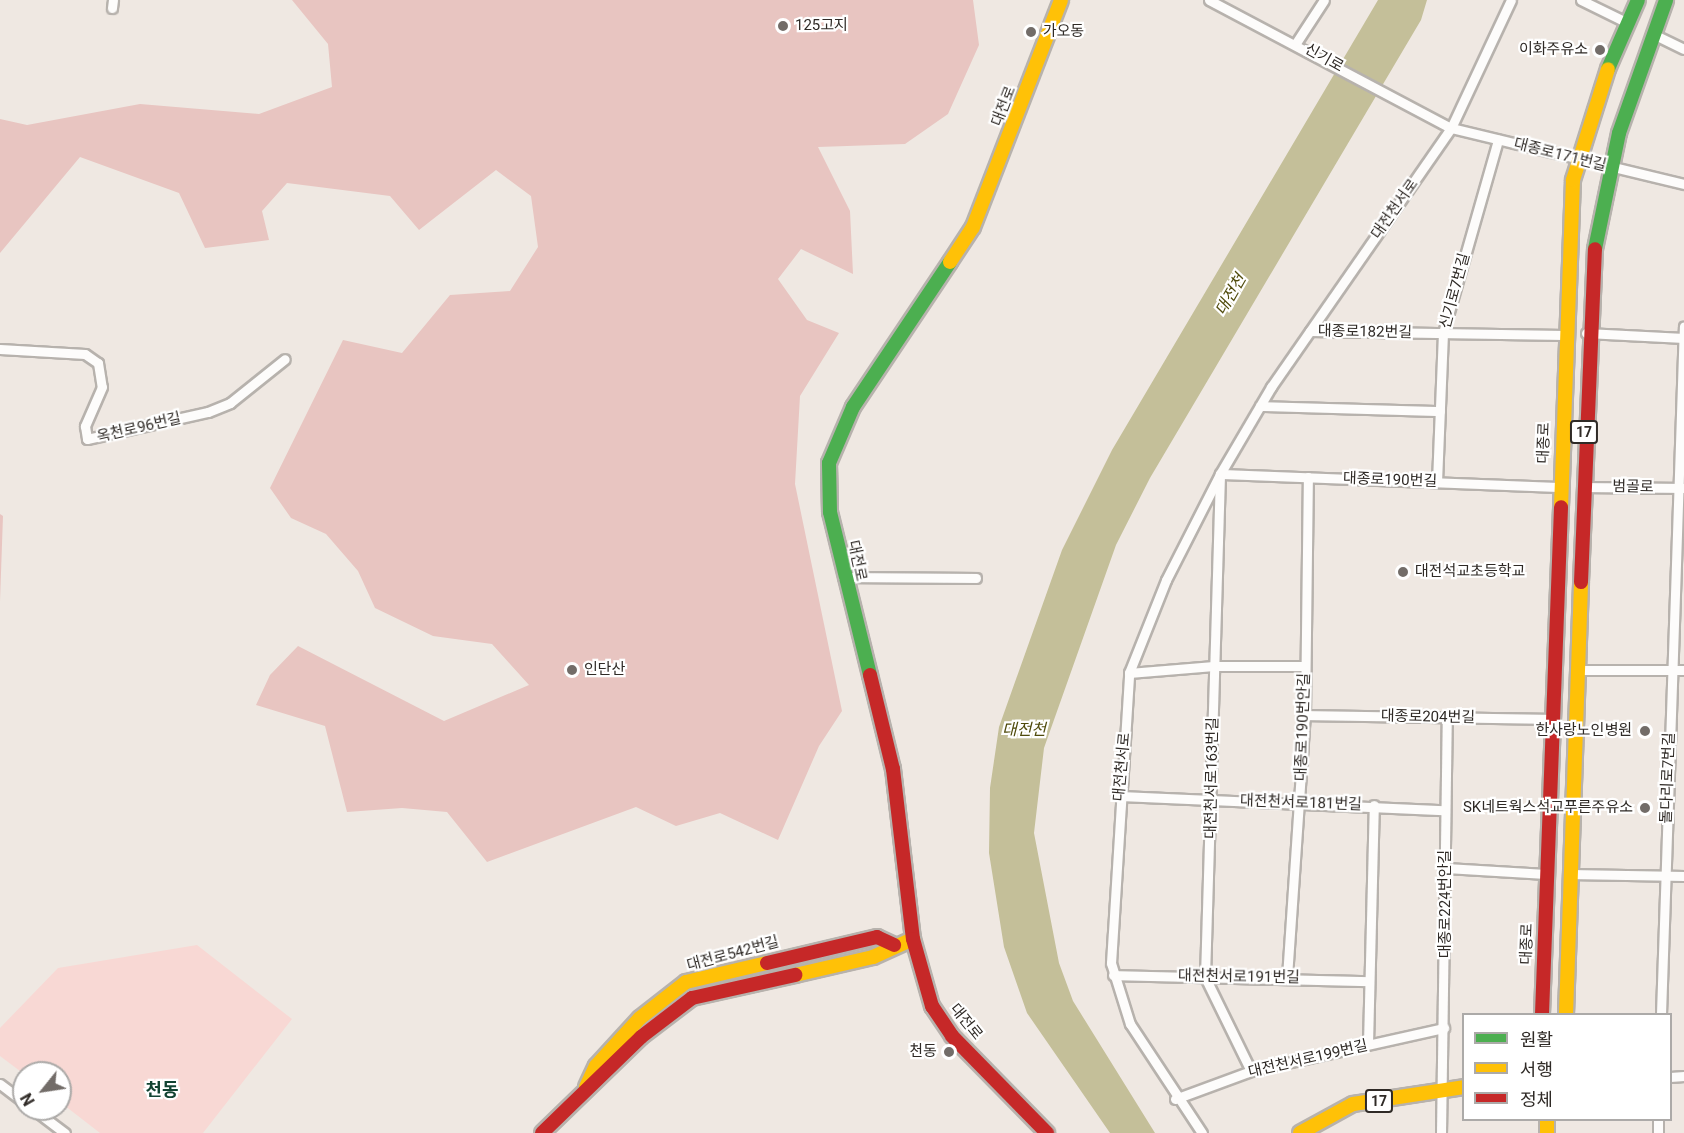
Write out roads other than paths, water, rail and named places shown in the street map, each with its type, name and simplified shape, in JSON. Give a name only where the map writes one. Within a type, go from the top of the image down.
[{"type":"main road","name":"대전로","points":[[1047,1133],[952,1036],[932,1006],[913,939],[893,769],[843,576],[830,512],[830,463],[840,430],[973,227],[1061,0]]},
{"type":"main road","name":"대종로","points":[[1542,1013],[1564,335],[1578,161],[1602,82],[1638,0]]},
{"type":"main road","name":"17","points":[[1566,1013],[1586,333],[1599,214],[1610,167],[1666,0]]},
{"type":"main road","name":"대전로542번길","points":[[542,1133],[586,1087],[596,1066],[640,1018],[686,982],[877,937],[894,945],[913,939]]},
{"type":"main road","name":"17","points":[[1300,1133],[1353,1104],[1462,1088]]},
{"type":"street","name":"신기로","points":[[1209,0],[1317,54],[1437,122]]},
{"type":"street","points":[[1296,43],[1324,0]]},
{"type":"street","name":"대전천서로","points":[[1202,1133],[1175,1099],[1130,1024],[1113,975],[1119,796],[1129,673],[1166,580],[1220,474],[1260,406],[1310,331],[1451,128],[1511,0]]},
{"type":"street","points":[[1581,0],[1628,22]]},
{"type":"street","points":[[1653,34],[1684,48]]},
{"type":"street","name":"대종로171번길","points":[[1437,122],[1451,128],[1578,161],[1684,184]]},
{"type":"street","name":"신기로7번길","points":[[1437,482],[1443,333],[1498,140]]},
{"type":"street","name":"돌다리로7번길","points":[[1660,1013],[1681,488],[1684,326]]},
{"type":"street","name":"대종로182번길","points":[[1310,331],[1564,335]]},
{"type":"street","points":[[1586,333],[1683,338]]},
{"type":"street","name":"옥천로96번길","points":[[0,350],[85,354],[98,363],[102,387],[85,426],[87,439],[208,412],[230,403],[285,359]]},
{"type":"street","points":[[1260,406],[1440,411]]},
{"type":"street","name":"대종로190번길","points":[[1220,474],[1560,487]]},
{"type":"street","name":"대전천서로163번길","points":[[1220,474],[1205,977],[1251,1071]]},
{"type":"street","name":"대종로190번안길","points":[[1287,977],[1305,715],[1308,477]]},
{"type":"street","name":"범골로","points":[[1583,487],[1681,488]]},
{"type":"street","points":[[843,576],[976,578]]},
{"type":"street","points":[[1129,673],[1214,666],[1305,666]]},
{"type":"street","points":[[1577,670],[1684,670]]},
{"type":"street","name":"대종로204번길","points":[[1305,715],[1552,719]]},
{"type":"street","name":"대종로224번안길","points":[[1441,1133],[1447,716]]},
{"type":"street","name":"대전천서로181번길","points":[[1119,796],[1445,810]]},
{"type":"street","name":"대전천서로181번길","points":[[1368,1044],[1366,981],[1374,806]]},
{"type":"street","points":[[1446,868],[1546,874]]},
{"type":"street","points":[[1569,874],[1684,876]]},
{"type":"street","name":"대전천서로191번길","points":[[1113,975],[1287,977],[1366,981]]},
{"type":"street","name":"대전천서로199번길","points":[[1175,1099],[1251,1071],[1444,1028]]},
{"type":"street","points":[[49,1121],[65,1133]]},
{"type":"water","name":"대전천","points":[[1378,0],[1427,0],[1421,20],[1150,478],[1116,545],[1044,748],[1034,833],[1059,963],[1073,1001],[1155,1133],[1110,1133],[1027,1013],[1004,947],[989,853],[990,788],[999,727],[1062,550],[1112,450]]},
{"type":"place","name":"125고지","points":[[783,26]]},
{"type":"place","name":"가오동","points":[[1031,32]]},
{"type":"place","name":"이화주유소","points":[[1600,50]]},
{"type":"place","name":"대전석교초등학교","points":[[1403,572]]},
{"type":"place","name":"인단산","points":[[572,670]]},
{"type":"place","name":"한사랑노인병원","points":[[1645,731]]},
{"type":"place","name":"SK네트웍스석교푸른주유소","points":[[1645,808]]},
{"type":"place","name":"천동","points":[[949,1052]]},
{"type":"district","name":"천동","points":[[162,1090]]}]
